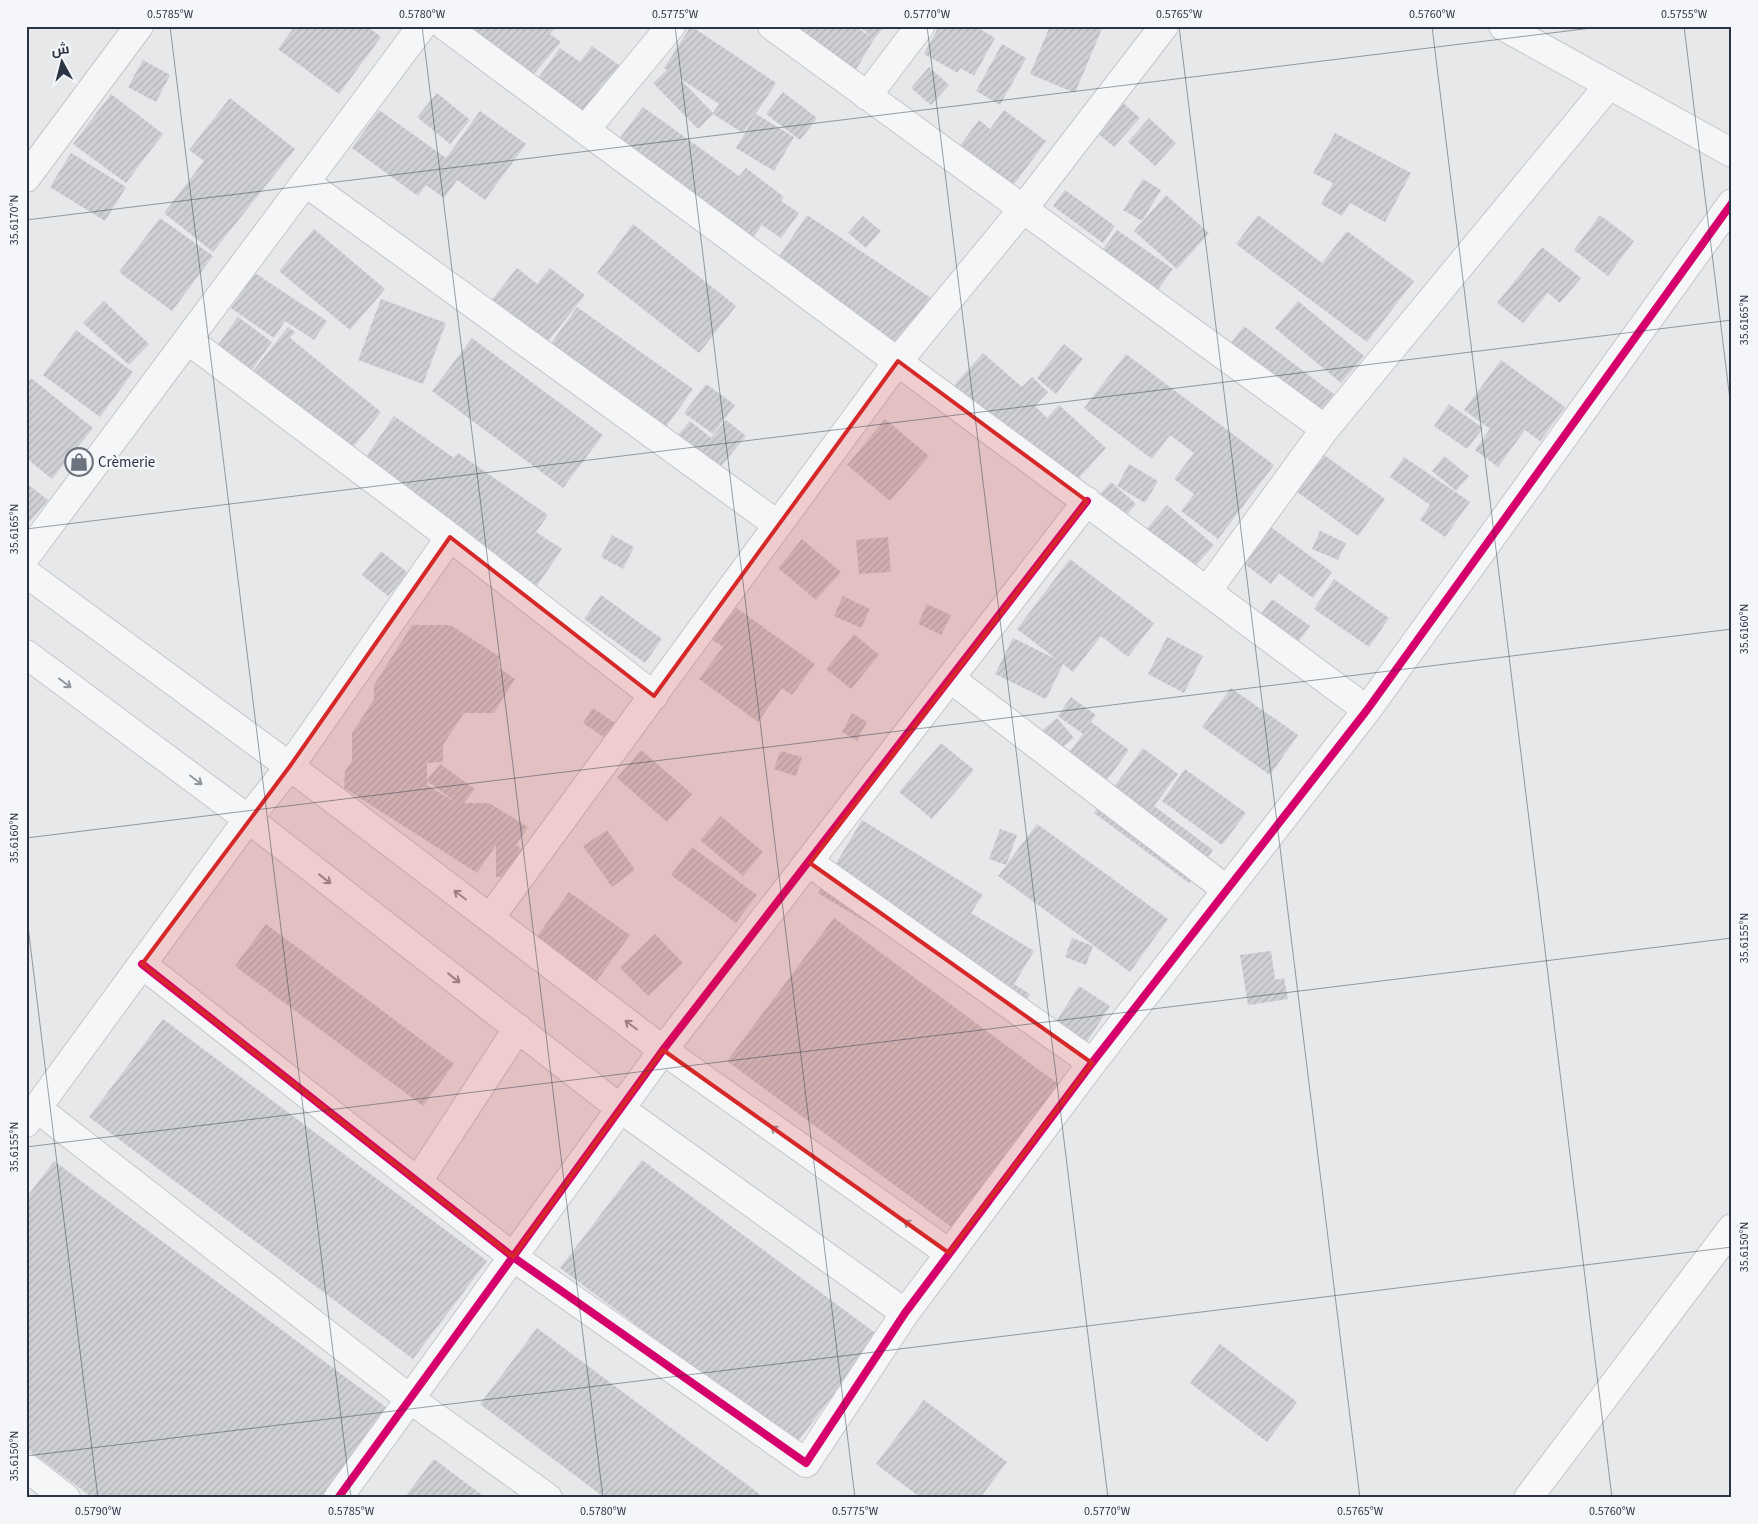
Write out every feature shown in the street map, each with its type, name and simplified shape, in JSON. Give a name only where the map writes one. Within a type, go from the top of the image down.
[{"type":"main road","points":[[1528,1498],[1732,1228]]},
{"type":"street","points":[[26,178],[139,26]]},
{"type":"street","points":[[26,556],[422,26]]},
{"type":"street","points":[[445,26],[1367,710]]},
{"type":"street","points":[[585,130],[671,26]]},
{"type":"street","points":[[772,26],[1325,429]]},
{"type":"street","points":[[867,96],[920,26]]},
{"type":"street","points":[[490,918],[898,361],[1023,209],[1164,26]]},
{"type":"street","points":[[1503,26],[1732,153]]},
{"type":"street","points":[[1207,591],[1325,429],[1609,85]]},
{"type":"street","points":[[305,182],[778,525]]},
{"type":"street","points":[[142,964],[513,1257],[806,1463],[905,1313],[949,1253],[1092,1064],[1367,710],[1732,203]]},
{"type":"street","points":[[188,340],[450,537],[654,696]]},
{"type":"street","points":[[338,1498],[663,1050],[810,863],[1087,501]]},
{"type":"street","points":[[450,537],[290,766],[248,819],[32,1116],[410,1399],[548,1498]]},
{"type":"street","points":[[26,573],[290,766],[663,1050],[949,1253]]},
{"type":"street","points":[[26,654],[248,819],[621,1109],[905,1313]]},
{"type":"street","points":[[951,679],[1227,890]]},
{"type":"street","points":[[810,863],[1092,1064]]},
{"type":"street","points":[[418,1181],[518,1028]]},
{"type":"street","points":[[26,1467],[66,1498]]},
{"type":"highlighted area","points":[[898,361],[1087,501],[810,863],[1092,1063],[949,1253],[663,1050],[513,1257],[142,964],[290,766],[450,537],[654,696]]},
{"type":"building","points":[[295,26],[367,26],[381,37],[339,94],[278,49]]},
{"type":"building","points":[[466,26],[557,26],[550,34],[561,42],[522,88]]},
{"type":"building","points":[[691,26],[776,83],[743,133],[713,114],[698,129],[653,83],[667,70],[664,68]],"holes":[[[678,77],[719,104],[713,113]]]},
{"type":"building","points":[[766,26],[814,26],[817,28],[818,26],[854,26],[873,38],[859,26],[885,26],[874,39],[851,78]]},
{"type":"building","points":[[939,26],[975,26],[995,38],[974,76],[960,68],[958,73],[924,54]]},
{"type":"building","points":[[1050,26],[1103,26],[1075,93],[1030,74]]},
{"type":"building","points":[[1002,44],[1026,58],[1000,105],[976,91]]},
{"type":"building","points":[[592,46],[626,70],[588,124],[533,85],[560,48],[580,62]]},
{"type":"building","points":[[143,60],[170,75],[156,102],[128,87]]},
{"type":"building","points":[[929,67],[949,85],[931,105],[911,88]]},
{"type":"building","points":[[783,92],[817,118],[800,140],[766,114]]},
{"type":"building","points":[[437,93],[470,120],[450,144],[417,117]]},
{"type":"building","points":[[111,94],[163,134],[126,183],[73,144]]},
{"type":"building","points":[[230,98],[295,149],[213,252],[164,213],[204,161],[189,150]]},
{"type":"building","points":[[1121,101],[1140,118],[1114,147],[1095,131]]},
{"type":"building","points":[[643,107],[739,176],[746,168],[784,197],[781,201],[799,213],[781,238],[762,225],[749,243],[614,146]]},
{"type":"building","points":[[379,110],[446,158],[480,111],[526,144],[485,200],[457,180],[444,198],[426,185],[418,196],[352,148]]},
{"type":"building","points":[[1004,110],[1046,141],[1010,190],[956,151],[979,120],[990,129]]},
{"type":"building","points":[[756,114],[794,137],[774,171],[736,148]]},
{"type":"building","points":[[1149,118],[1176,143],[1155,166],[1128,142]]},
{"type":"building","points":[[1335,133],[1411,173],[1385,222],[1350,203],[1342,216],[1321,204],[1333,183],[1313,173]]},
{"type":"building","points":[[71,153],[126,187],[105,221],[50,187]]},
{"type":"building","points":[[1143,179],[1161,190],[1142,221],[1123,210]]},
{"type":"building","points":[[1065,190],[1115,226],[1103,243],[1053,206]]},
{"type":"building","points":[[1166,195],[1209,233],[1177,269],[1134,231]]},
{"type":"building","points":[[807,215],[946,308],[907,366],[768,273]]},
{"type":"building","points":[[1258,215],[1322,263],[1347,231],[1414,281],[1367,342],[1236,244]]},
{"type":"building","points":[[1600,215],[1634,241],[1608,276],[1574,250]]},
{"type":"building","points":[[863,216],[881,231],[866,248],[848,233]]},
{"type":"building","points":[[160,218],[213,256],[172,311],[119,272]]},
{"type":"building","points":[[633,224],[736,306],[699,353],[597,273]]},
{"type":"building","points":[[314,229],[385,289],[350,330],[279,271]]},
{"type":"building","points":[[1117,230],[1173,269],[1152,298],[1120,296],[1086,273]]},
{"type":"building","points":[[1542,247],[1581,278],[1560,303],[1548,293],[1523,323],[1497,303]]},
{"type":"building","points":[[517,268],[537,284],[550,268],[585,295],[534,359],[479,316]]},
{"type":"building","points":[[255,273],[327,321],[314,340],[285,321],[274,338],[231,308]]},
{"type":"building","points":[[381,299],[446,323],[423,384],[358,360]]},
{"type":"building","points":[[104,301],[149,344],[129,365],[83,323]]},
{"type":"building","points":[[1298,301],[1364,356],[1341,383],[1275,328]]},
{"type":"building","points":[[577,307],[693,389],[656,441],[540,359]]},
{"type":"building","points":[[238,317],[272,342],[243,382],[209,357]]},
{"type":"building","points":[[1244,326],[1335,395],[1306,433],[1215,364]]},
{"type":"building","points":[[288,327],[295,332],[290,338],[381,412],[342,461],[244,382]]},
{"type":"building","points":[[76,330],[133,372],[100,417],[43,375]]},
{"type":"building","points":[[472,338],[603,435],[563,488],[432,391]]},
{"type":"building","points":[[1064,344],[1083,359],[1056,394],[1037,378]]},
{"type":"building","points":[[983,353],[1022,387],[1032,377],[1048,392],[1035,406],[1047,418],[1059,405],[1106,448],[1061,498],[949,391]]},
{"type":"building","points":[[1126,354],[1274,465],[1218,539],[1181,511],[1194,494],[1174,479],[1194,453],[1170,435],[1152,459],[1084,408]]},
{"type":"building","points":[[1501,360],[1565,407],[1540,441],[1525,430],[1498,467],[1475,450],[1490,429],[1464,410]]},
{"type":"building","points":[[31,378],[93,428],[52,479],[26,458],[26,383]]},
{"type":"building","points":[[706,384],[735,405],[713,434],[684,413]]},
{"type":"building","points":[[1449,404],[1483,428],[1467,449],[1434,426]]},
{"type":"building","points":[[394,416],[454,458],[458,453],[548,515],[536,532],[562,549],[530,596],[353,476]]},
{"type":"building","points":[[885,419],[929,456],[890,501],[847,465]]},
{"type":"building","points":[[726,420],[746,436],[717,471],[676,437],[690,421],[711,438]]},
{"type":"building","points":[[1316,449],[1385,499],[1358,536],[1289,486]]},
{"type":"building","points":[[1444,456],[1469,476],[1456,491],[1432,471]]},
{"type":"building","points":[[1404,457],[1470,502],[1445,537],[1420,520],[1430,505],[1390,477]]},
{"type":"building","points":[[1129,464],[1158,481],[1145,503],[1117,486]]},
{"type":"building","points":[[1111,482],[1136,504],[1111,533],[1085,511]]},
{"type":"building","points":[[26,483],[48,500],[26,526]]},
{"type":"building","points":[[1167,505],[1214,545],[1180,583],[1134,544]]},
{"type":"building","points":[[1257,517],[1332,572],[1313,598],[1279,573],[1271,584],[1230,553]]},
{"type":"building","points":[[1320,531],[1346,543],[1338,560],[1312,549]]},
{"type":"building","points":[[612,535],[634,547],[623,569],[601,557]]},
{"type":"building","points":[[888,537],[891,572],[859,574],[856,540]]},
{"type":"building","points":[[802,539],[841,572],[816,600],[778,568]]},
{"type":"building","points":[[381,551],[408,573],[388,596],[362,575]]},
{"type":"building","points":[[1070,559],[1154,623],[1128,657],[1101,636],[1073,672],[1063,664],[1046,699],[995,674],[1013,638],[1056,659],[1017,629]]},
{"type":"building","points":[[1334,579],[1389,618],[1369,647],[1314,609]]},
{"type":"building","points":[[601,595],[662,639],[645,663],[584,619]]},
{"type":"building","points":[[843,596],[870,609],[861,628],[834,616]]},
{"type":"building","points":[[1272,599],[1310,626],[1282,664],[1244,637]]},
{"type":"building","points":[[731,604],[815,664],[792,695],[782,688],[758,722],[699,679],[723,647],[708,637]]},
{"type":"building","points":[[927,604],[951,615],[941,635],[918,624]]},
{"type":"building","points":[[412,625],[450,625],[499,656],[499,668],[515,679],[494,713],[464,713],[443,745],[443,762],[427,763],[427,780],[440,764],[475,789],[464,803],[489,803],[528,827],[516,845],[530,854],[515,877],[496,877],[496,845],[477,873],[344,788],[345,771],[352,761],[352,733],[374,699],[374,685]],"holes":[[[427,781],[457,803],[427,785]]]},
{"type":"building","points":[[854,634],[879,655],[851,689],[826,669]]},
{"type":"building","points":[[1167,637],[1203,656],[1184,693],[1148,674]]},
{"type":"building","points":[[1231,688],[1298,735],[1270,775],[1202,727]]},
{"type":"building","points":[[1071,697],[1096,715],[1091,722],[1129,750],[1101,788],[1063,761],[1083,734],[1058,716]]},
{"type":"building","points":[[593,708],[618,725],[608,740],[583,723]]},
{"type":"building","points":[[852,713],[867,722],[857,741],[842,732]]},
{"type":"building","points":[[1057,718],[1074,738],[1057,752],[1040,732]]},
{"type":"building","points":[[941,743],[974,770],[932,819],[899,792]]},
{"type":"building","points":[[1143,748],[1178,774],[1154,806],[1213,850],[1189,883],[1094,813]]},
{"type":"building","points":[[641,750],[692,794],[667,822],[617,778]]},
{"type":"building","points":[[780,751],[802,757],[796,776],[774,769]]},
{"type":"building","points":[[1185,769],[1246,813],[1222,845],[1162,801]]},
{"type":"building","points":[[721,816],[763,852],[743,876],[700,840]]},
{"type":"building","points":[[862,820],[983,895],[971,913],[1034,951],[1014,984],[1030,994],[1017,1013],[818,893]]},
{"type":"building","points":[[1037,824],[1168,919],[1130,972],[998,876]]},
{"type":"building","points":[[1000,829],[1017,835],[1006,865],[989,859]]},
{"type":"building","points":[[607,830],[635,870],[612,887],[583,846]]},
{"type":"building","points":[[692,847],[757,895],[736,923],[671,875]]},
{"type":"building","points":[[569,892],[630,935],[587,994],[527,950]]},
{"type":"building","points":[[834,918],[1061,1086],[954,1229],[727,1061]]},
{"type":"building","points":[[266,924],[454,1064],[423,1106],[235,966]]},
{"type":"building","points":[[655,934],[683,963],[648,996],[620,968]]},
{"type":"building","points":[[1072,938],[1093,946],[1086,965],[1065,957]]},
{"type":"building","points":[[1271,951],[1275,980],[1284,978],[1288,999],[1248,1005],[1240,955]]},
{"type":"building","points":[[1079,986],[1110,1006],[1078,1056],[1047,1036]]},
{"type":"building","points":[[163,1019],[487,1261],[413,1359],[89,1117]]},
{"type":"building","points":[[642,1160],[878,1335],[796,1444],[560,1268]]},
{"type":"building","points":[[54,1161],[391,1411],[326,1498],[93,1498],[26,1448],[26,1198]]},
{"type":"building","points":[[537,1328],[765,1498],[605,1498],[480,1404]]},
{"type":"building","points":[[1220,1344],[1297,1402],[1267,1442],[1190,1383]]},
{"type":"building","points":[[924,1400],[1007,1462],[980,1498],[921,1498],[876,1464]]},
{"type":"building","points":[[434,1459],[486,1498],[404,1498]]},
{"type":"cycle path","points":[[142,964],[513,1257],[806,1463],[905,1313],[1092,1063],[1367,710],[1732,203]]},
{"type":"cycle path","points":[[338,1498],[663,1050],[1087,501]]},
{"type":"place","name":"Crèmerie","points":[[79,462]]}]
